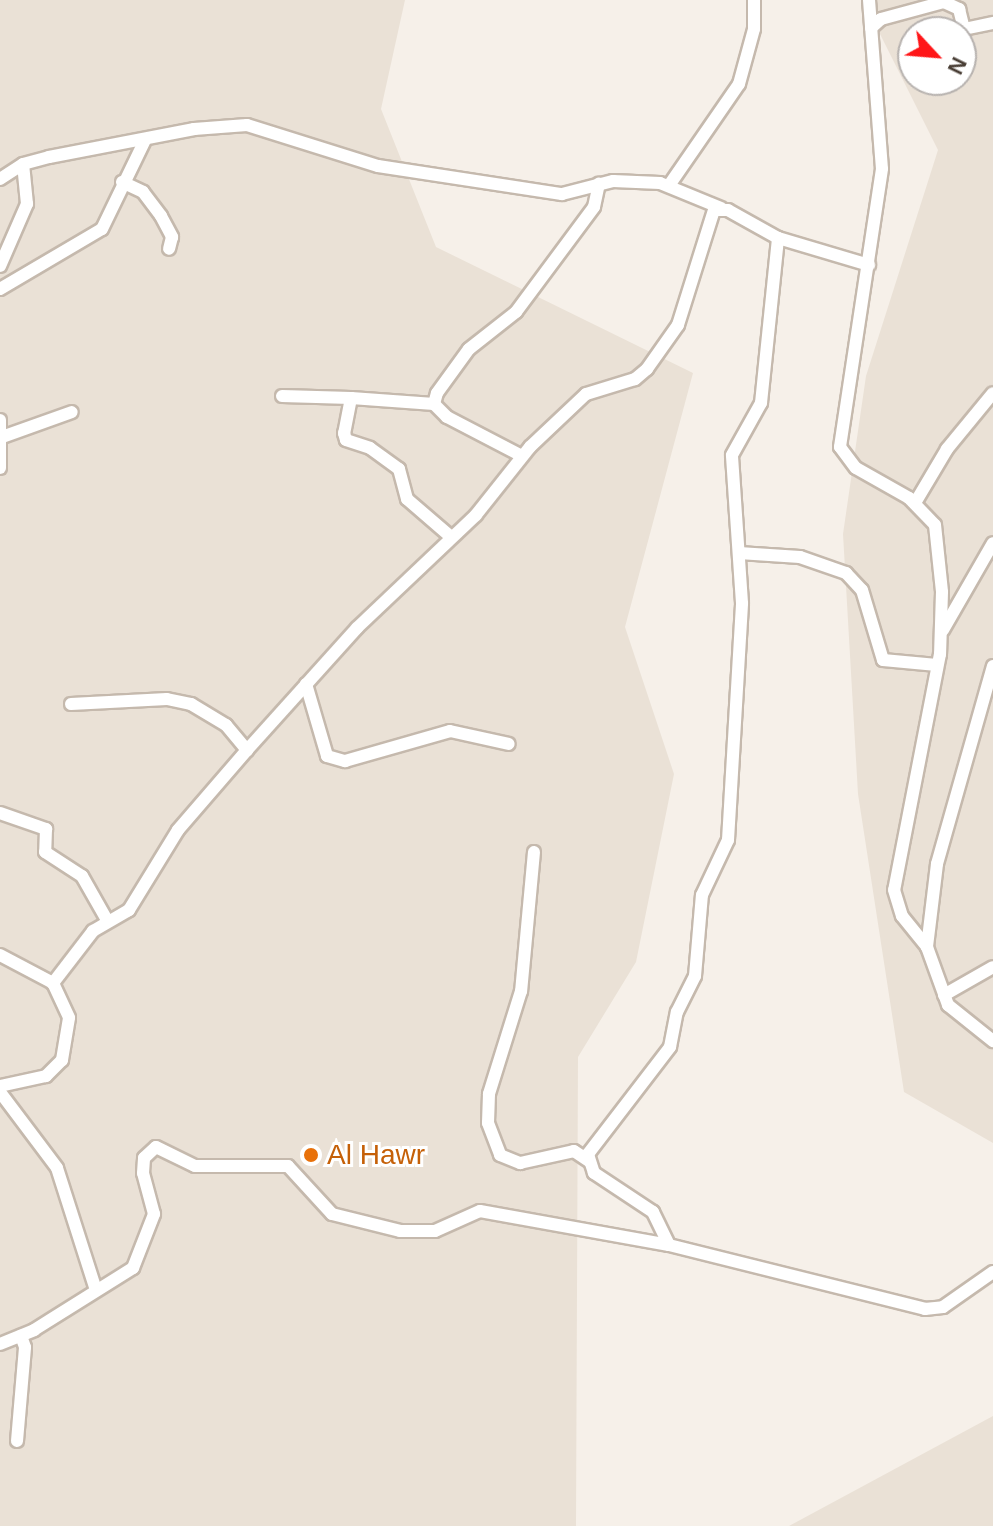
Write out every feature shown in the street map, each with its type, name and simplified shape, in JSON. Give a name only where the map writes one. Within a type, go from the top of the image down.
[{"type":"street","points":[[670,184],[739,84],[754,29],[754,0]]},
{"type":"street","points":[[869,0],[882,169],[840,447],[856,468],[915,503],[935,525],[941,633],[894,890],[902,916],[927,947],[944,995],[959,1016],[993,1041]]},
{"type":"street","points":[[871,28],[881,19],[944,2],[959,9],[964,29],[993,23]]},
{"type":"street","points":[[0,179],[23,164],[194,129],[258,126],[378,166],[562,194],[599,184],[631,180],[670,184],[778,238],[869,265]]},
{"type":"street","points":[[0,289],[102,229],[122,182],[145,140]]},
{"type":"street","points":[[0,266],[27,204],[23,164]]},
{"type":"street","points":[[122,182],[143,192],[161,216],[172,237],[169,249]]},
{"type":"street","points":[[434,404],[462,356],[516,312],[586,219],[599,184]]},
{"type":"street","points":[[53,983],[107,920],[123,914],[136,901],[178,830],[247,750],[306,684],[476,515],[522,456],[586,394],[635,379],[660,354],[678,325],[709,218],[721,208]]},
{"type":"street","points":[[589,1161],[594,1141],[666,1056],[677,1012],[695,976],[702,895],[726,849],[733,809],[741,658],[739,553],[732,455],[761,403],[778,238]]},
{"type":"street","points":[[915,503],[947,449],[993,393]]},
{"type":"street","points":[[282,396],[434,404],[447,417],[522,456]]},
{"type":"street","points":[[351,398],[346,440],[370,448],[399,469],[407,499],[451,537]]},
{"type":"street","points":[[2,437],[72,412]]},
{"type":"street","points":[[0,420],[0,468]]},
{"type":"street","points":[[941,633],[993,543]]},
{"type":"street","points":[[739,553],[800,557],[846,573],[862,590],[883,660],[937,665]]},
{"type":"street","points":[[927,947],[935,871],[993,666]]},
{"type":"street","points":[[306,684],[327,756],[345,761],[450,731],[509,744]]},
{"type":"street","points":[[71,704],[167,699],[191,704],[217,717],[247,750]]},
{"type":"street","points":[[0,813],[46,829],[45,852],[82,876],[107,920]]},
{"type":"street","points":[[534,852],[521,991],[489,1094],[488,1123],[500,1155],[520,1163],[574,1151],[589,1161],[600,1177],[648,1206],[669,1245]]},
{"type":"street","points":[[0,955],[53,983],[69,1018],[62,1060],[46,1076],[0,1086]]},
{"type":"street","points":[[944,995],[993,967]]},
{"type":"street","points":[[0,1092],[57,1168],[96,1290]]},
{"type":"street","points":[[0,1344],[21,1336],[133,1268],[144,1251],[154,1214],[144,1158],[156,1147],[195,1166],[288,1166],[332,1214],[400,1231],[435,1231],[480,1211],[669,1245],[925,1309],[943,1307],[993,1272]]},
{"type":"street","points":[[17,1441],[25,1347],[21,1336]]},
{"type":"shaded area","points":[[0,0],[405,0],[381,109],[436,247],[693,373],[625,627],[674,774],[636,962],[578,1057],[576,1526],[0,1526]]},
{"type":"shaded area","points":[[863,0],[993,0],[993,1143],[904,1092],[858,794],[843,534],[866,376],[938,150],[911,96],[977,96],[977,16],[897,16],[897,68]]},
{"type":"shaded area","points":[[993,1416],[993,1526],[789,1526]]},
{"type":"place","name":"Al Hawr","points":[[311,1155]]}]
